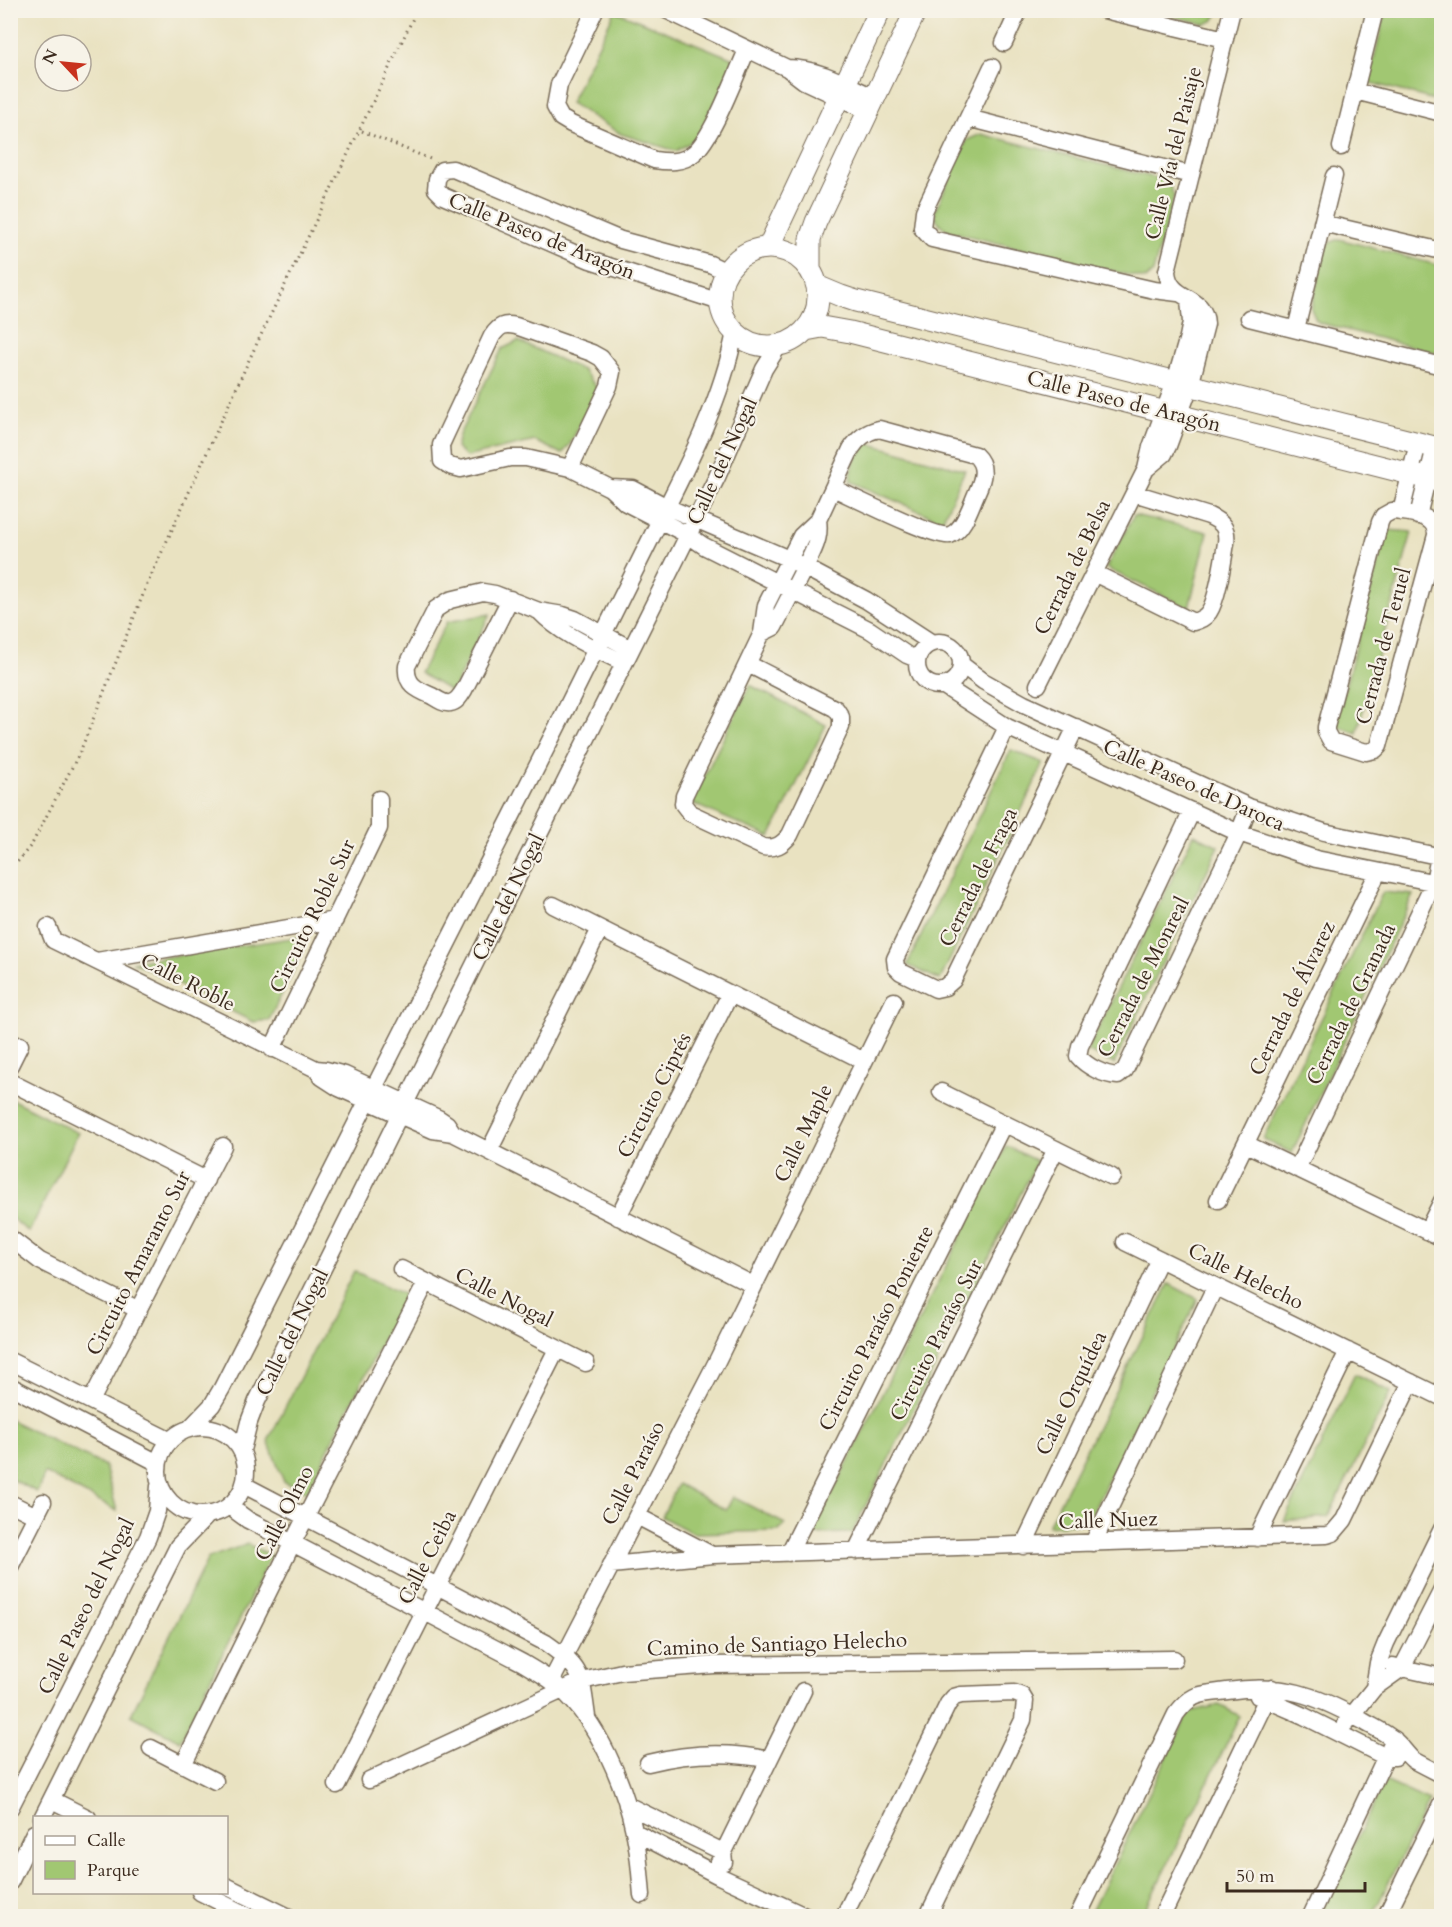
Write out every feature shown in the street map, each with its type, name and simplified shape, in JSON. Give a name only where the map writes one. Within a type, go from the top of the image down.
[{"type":"street","points":[[595,10],[559,85],[555,107],[561,118],[571,124],[654,160],[669,162],[682,160],[694,154],[709,132],[747,50]]},
{"type":"street","points":[[666,10],[787,68],[808,70],[842,91],[872,105]]},
{"type":"street","points":[[768,248],[880,10]]},
{"type":"street","points":[[813,277],[799,257],[784,250],[768,248],[751,251],[737,260],[727,272],[721,287],[720,302],[725,319],[735,332],[748,342],[763,346],[779,345],[794,340],[806,330],[814,317],[818,302],[813,277],[810,239],[916,10]]},
{"type":"street","points":[[1004,43],[1019,10]]},
{"type":"street","points":[[1104,10],[1225,39]]},
{"type":"street","name":"Calle Vía del Paisaje","points":[[1182,384],[1206,324],[1205,315],[1200,306],[1184,296],[1168,279],[1167,271],[1232,10]]},
{"type":"street","points":[[1341,147],[1376,10]]},
{"type":"street","points":[[993,67],[924,211],[922,228],[932,238],[1184,296]]},
{"type":"street","points":[[1355,91],[1442,113]]},
{"type":"street","points":[[968,118],[1191,175]]},
{"type":"street","name":"Calle Paseo de Aragón","points":[[720,302],[598,263],[519,231],[443,196],[436,189],[435,184],[442,170],[453,169],[621,240],[710,264],[727,272]]},
{"type":"street","points":[[1296,329],[1334,176]]},
{"type":"street","points":[[1322,223],[1442,252]]},
{"type":"street","name":"Calle Paseo de Aragón","points":[[813,277],[841,296],[856,301],[1432,446]]},
{"type":"street","points":[[1249,318],[1442,366]]},
{"type":"street","points":[[570,468],[609,386],[612,372],[601,358],[592,353],[508,324],[496,330],[487,347],[441,446],[442,461],[461,469],[510,458],[526,458],[570,468],[610,488],[633,489],[704,546],[870,630],[907,655],[917,659]]},
{"type":"street","name":"Calle Paseo de Aragón","points":[[806,330],[822,327],[850,332],[1426,478]]},
{"type":"street","name":"Calle del Nogal","points":[[190,1428],[212,1405],[222,1388],[664,514],[719,389],[731,353],[735,332]]},
{"type":"street","name":"Calle del Nogal","points":[[242,1450],[257,1401],[717,477],[764,369],[779,345]]},
{"type":"street","name":"Cerrada de Belsa","points":[[1038,685],[1146,469],[1151,447],[1172,414],[1182,384]]},
{"type":"street","points":[[748,663],[836,709],[841,717],[841,727],[790,835],[778,846],[770,848],[763,847],[690,813],[684,804],[686,788],[762,633],[766,605],[801,536],[818,520],[833,488],[857,440],[870,431],[879,429],[975,455],[981,460],[983,466],[980,485],[963,522],[957,530],[944,536],[833,488]]},
{"type":"street","points":[[1410,514],[1426,478],[1432,446]]},
{"type":"street","points":[[1094,573],[1193,622],[1208,614],[1213,604],[1226,543],[1225,527],[1220,520],[1134,493]]},
{"type":"street","name":"Cerrada de Teruel","points":[[1392,511],[1410,514],[1428,519],[1435,524],[1436,535],[1379,746],[1376,750],[1365,752],[1337,745],[1328,737],[1326,727],[1380,522],[1387,513],[1392,511]]},
{"type":"street","points":[[664,514],[695,519],[789,559],[866,600],[932,643]]},
{"type":"street","points":[[762,633],[774,627],[817,544],[818,520]]},
{"type":"street","points":[[510,599],[464,690],[456,700],[451,703],[445,702],[414,688],[407,677],[408,666],[436,609],[450,600],[483,592],[510,599],[540,611],[564,615],[600,642],[627,656]]},
{"type":"street","points":[[932,643],[946,643],[952,646],[957,651],[962,665],[956,678],[944,686],[936,686],[923,680],[919,674],[917,659],[925,646],[932,643]]},
{"type":"street","name":"Calle Paseo de Daroca","points":[[962,665],[1002,693],[1024,704],[1249,807],[1324,832],[1440,857]]},
{"type":"street","name":"Calle Paseo de Daroca","points":[[944,686],[1007,727],[1239,833],[1316,859],[1438,883]]},
{"type":"street","name":"Cerrada de Fraga","points":[[1007,727],[895,959],[896,967],[901,972],[936,989],[945,987],[953,980],[1076,727]]},
{"type":"street","name":"Circuito Roble Sur","points":[[272,1049],[379,828],[379,799]]},
{"type":"street","name":"Cerrada de Monreal","points":[[1192,811],[1080,1046],[1078,1056],[1084,1063],[1110,1076],[1118,1076],[1125,1070],[1239,833],[1249,807]]},
{"type":"street","points":[[1316,859],[1324,832]]},
{"type":"street","name":"Cerrada de Granada","points":[[1297,1169],[1438,883],[1440,857]]},
{"type":"street","name":"Cerrada de Álvarez","points":[[1218,1200],[1378,872]]},
{"type":"street","points":[[553,905],[864,1061]]},
{"type":"street","points":[[97,961],[335,920]]},
{"type":"street","name":"Calle Roble","points":[[48,927],[53,940],[272,1049],[316,1069],[336,1072],[369,1094],[403,1109]]},
{"type":"street","points":[[489,1151],[600,929]]},
{"type":"street","name":"Circuito Ciprés","points":[[618,1216],[730,994]]},
{"type":"street","name":"Calle Maple","points":[[753,1285],[894,1001]]},
{"type":"street","points":[[10,1065],[20,1045]]},
{"type":"street","points":[[10,1082],[206,1180]]},
{"type":"street","points":[[941,1092],[1112,1177]]},
{"type":"street","points":[[403,1109],[433,1130],[453,1133],[753,1285]]},
{"type":"street","name":"Circuito Paraíso Poniente","points":[[789,1553],[1004,1123]]},
{"type":"street","points":[[1246,1144],[1434,1235],[1442,1201]]},
{"type":"street","name":"Circuito Amaranto Sur","points":[[91,1401],[223,1146]]},
{"type":"street","name":"Circuito Paraíso Sur","points":[[856,1551],[1056,1149]]},
{"type":"street","points":[[10,1238],[40,1261],[139,1310]]},
{"type":"street","name":"Calle Helecho","points":[[1125,1242],[1439,1396]]},
{"type":"street","name":"Calle Orquídea","points":[[1023,1546],[1160,1259]]},
{"type":"street","name":"Calle Nogal","points":[[401,1269],[586,1363]]},
{"type":"street","name":"Calle Olmo","points":[[183,1765],[293,1542],[426,1283]]},
{"type":"street","name":"Calle Paraíso","points":[[557,1685],[564,1656],[717,1361],[753,1285]]},
{"type":"street","points":[[1093,1543],[1215,1287]]},
{"type":"street","name":"Calle Ceiba","points":[[337,1785],[557,1349]]},
{"type":"street","points":[[1257,1538],[1347,1351]]},
{"type":"street","points":[[10,1361],[170,1440]]},
{"type":"street","name":"Calle Nuez","points":[[611,1565],[713,1555],[1318,1536],[1333,1533],[1344,1520],[1411,1382]]},
{"type":"street","points":[[10,1386],[158,1463]]},
{"type":"street","points":[[206,1427],[218,1430],[231,1438],[242,1450],[246,1473],[244,1485],[235,1500],[228,1506],[209,1514],[197,1515],[175,1506],[167,1499],[159,1486],[158,1463],[162,1451],[180,1431],[190,1428],[206,1427]]},
{"type":"street","points":[[244,1485],[527,1632],[564,1656],[580,1673],[587,1718]]},
{"type":"street","name":"Calle Paseo del Nogal","points":[[10,1808],[148,1537],[157,1511],[159,1486]]},
{"type":"street","points":[[10,1503],[40,1509],[10,1567]]},
{"type":"street","points":[[228,1506],[248,1520],[523,1663],[557,1685],[587,1718],[615,1772],[635,1832],[642,1895]]},
{"type":"street","points":[[74,1816],[47,1812],[178,1546],[209,1514]]},
{"type":"street","name":"Calle Nuez","points":[[637,1516],[713,1555]]},
{"type":"street","points":[[1374,1688],[1378,1663],[1442,1529]]},
{"type":"street","points":[[1339,1733],[1374,1688],[1402,1668],[1442,1590]]},
{"type":"street","name":"Camino de Santiago Helecho","points":[[369,1780],[557,1685],[643,1670],[714,1665],[1174,1659]]},
{"type":"street","points":[[1378,1663],[1442,1677]]},
{"type":"street","points":[[1078,1917],[1176,1714],[1187,1700],[1196,1695],[1244,1689],[1269,1694],[1299,1692],[1352,1715],[1394,1739],[1412,1759],[1442,1775]]},
{"type":"street","points":[[720,1875],[723,1852],[803,1690]]},
{"type":"street","points":[[844,1917],[948,1704],[954,1697],[961,1695],[1014,1693],[1022,1696],[1025,1701],[1023,1720],[928,1917]]},
{"type":"street","points":[[1269,1694],[1386,1757],[1412,1759]]},
{"type":"street","points":[[1162,1917],[1269,1694]]},
{"type":"street","points":[[1311,1917],[1394,1739]]},
{"type":"street","points":[[151,1748],[215,1781]]},
{"type":"street","points":[[648,1763],[668,1757],[728,1753],[769,1760]]},
{"type":"street","points":[[1386,1917],[1442,1803]]},
{"type":"street","points":[[627,1805],[723,1852]]},
{"type":"street","points":[[635,1832],[805,1917]]},
{"type":"street","points":[[10,1882],[33,1835]]},
{"type":"street","points":[[228,1887],[276,1914]]},
{"type":"street","points":[[202,1894],[248,1917]]},
{"type":"path","points":[[10,871],[32,844],[80,752],[146,587],[254,350],[417,10]]},
{"type":"path","points":[[361,130],[434,161],[442,170]]},
{"type":"green space","points":[[1220,10],[1213,21],[1205,24],[1151,11]]},
{"type":"green space","points":[[615,11],[736,60],[701,136],[676,151],[621,134],[570,103]]},
{"type":"green space","points":[[1386,11],[1441,11],[1441,102],[1368,82]]},
{"type":"green space","points":[[981,134],[1168,181],[1174,196],[1153,272],[1145,279],[949,231],[943,227],[937,221],[935,211],[967,140]]},
{"type":"green space","points":[[1339,239],[1441,266],[1441,354],[1320,323],[1316,320],[1311,309],[1325,249],[1329,243]]},
{"type":"green space","points":[[518,341],[583,370],[598,389],[570,444],[562,454],[535,441],[466,457],[456,448],[459,435],[502,349]]},
{"type":"green space","points":[[867,443],[965,470],[942,521],[850,481],[854,461]]},
{"type":"green space","points":[[1134,515],[1208,532],[1189,608],[1106,568]]},
{"type":"green space","points":[[1387,530],[1412,532],[1357,733],[1335,725]]},
{"type":"green space","points":[[490,614],[452,692],[420,673],[447,622]]},
{"type":"green space","points":[[750,685],[826,725],[770,837],[691,803]]},
{"type":"green space","points":[[1011,750],[1044,763],[940,980],[907,965]]},
{"type":"green space","points":[[1194,834],[1219,846],[1114,1064],[1087,1051]]},
{"type":"green space","points":[[1383,892],[1413,895],[1292,1153],[1263,1139]]},
{"type":"green space","points":[[298,937],[304,949],[269,1020],[253,1022],[133,962]]},
{"type":"green space","points":[[13,1100],[78,1133],[29,1232],[11,1218],[10,1104]]},
{"type":"green space","points":[[1006,1146],[1037,1161],[852,1533],[812,1534]]},
{"type":"green space","points":[[354,1271],[405,1295],[307,1492],[284,1482],[268,1441]]},
{"type":"green space","points":[[1169,1284],[1198,1299],[1087,1523],[1048,1526]]},
{"type":"green space","points":[[1355,1374],[1391,1392],[1328,1517],[1284,1521]]},
{"type":"green space","points":[[10,1420],[105,1466],[117,1511],[45,1473],[37,1492],[11,1479]]},
{"type":"green space","points":[[678,1484],[726,1510],[733,1497],[785,1524],[779,1531],[693,1533],[662,1517]]},
{"type":"green space","points":[[247,1544],[271,1555],[180,1741],[131,1715],[208,1558]]},
{"type":"green space","points":[[1219,1705],[1240,1716],[1142,1916],[1089,1916],[1189,1712]]},
{"type":"green space","points":[[1385,1781],[1429,1801],[1372,1916],[1319,1916]]}]
